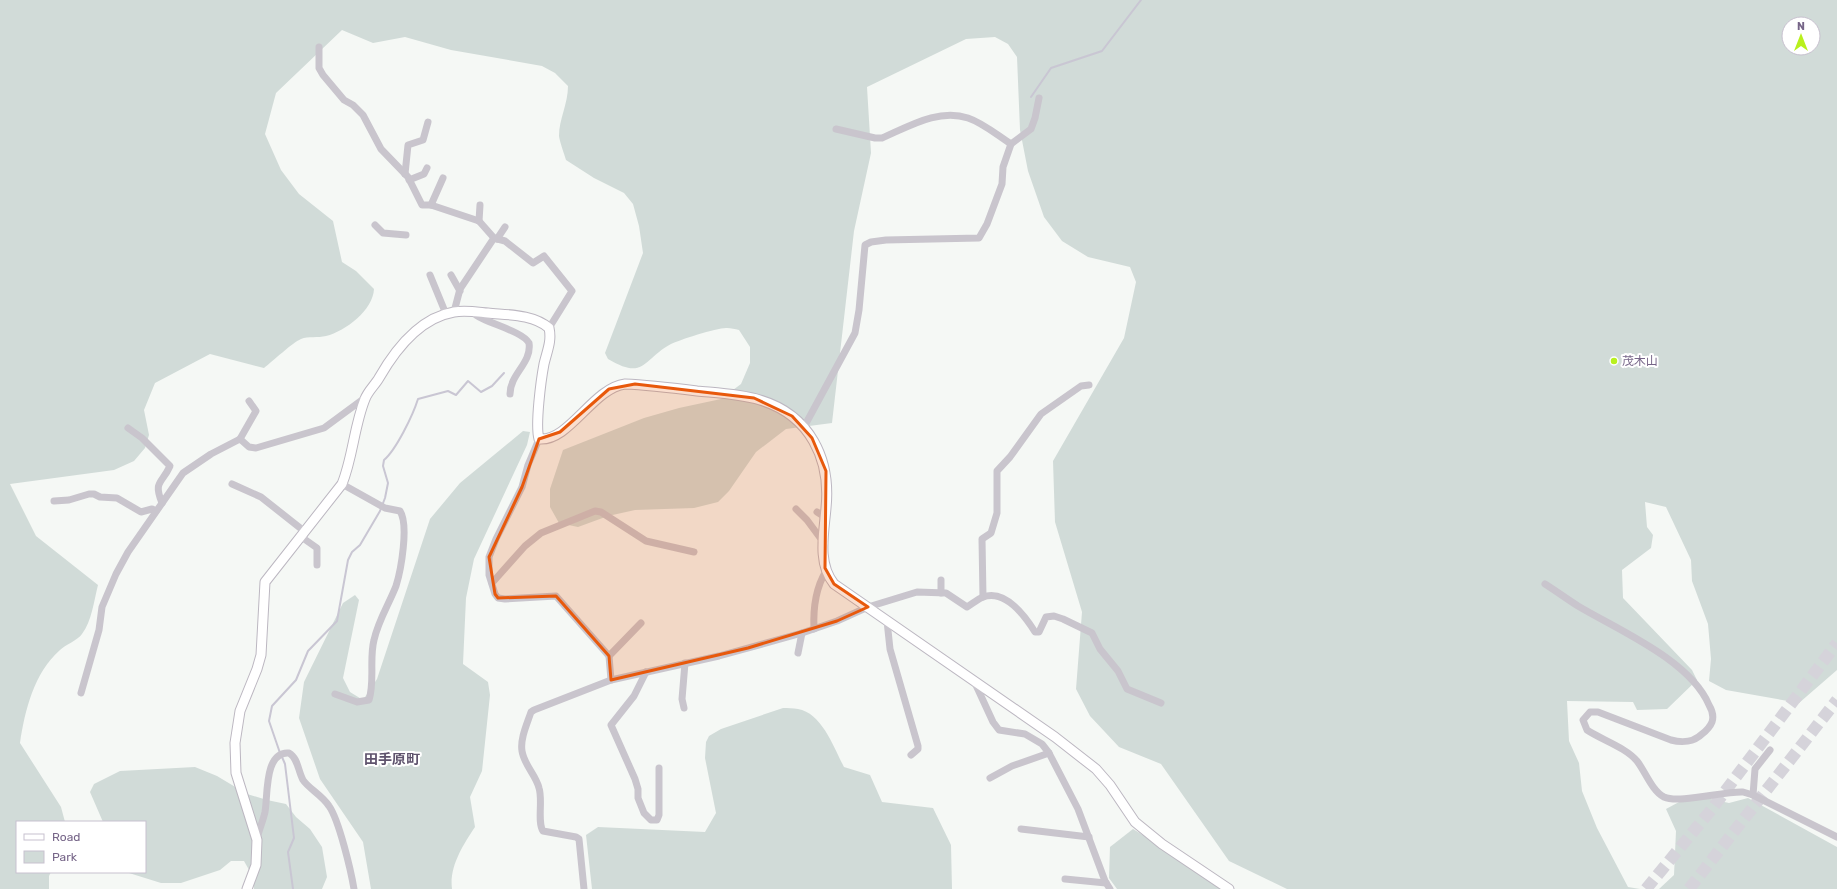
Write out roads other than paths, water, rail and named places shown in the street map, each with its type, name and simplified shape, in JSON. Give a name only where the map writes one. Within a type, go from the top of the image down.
[{"type":"street","points":[[318,47],[319,68],[323,75],[344,100],[353,105],[363,115],[381,149],[407,177],[422,205],[431,205],[479,222],[496,239],[505,241],[533,263],[544,256],[572,292],[549,328],[550,342],[544,366],[537,427],[539,439],[528,465],[522,487],[496,539],[489,557],[489,575],[495,594],[498,598],[513,599],[536,596],[556,596],[609,656],[610,680]]},
{"type":"street","points":[[804,427],[855,333],[859,310],[865,245],[871,242],[886,240],[979,238],[987,224],[1002,184],[1003,167],[1010,144],[1031,129],[1039,98]]},
{"type":"street","points":[[836,129],[875,138],[882,138],[922,121],[941,116],[958,116],[968,118],[1010,144]]},
{"type":"street","points":[[407,177],[408,145],[423,140],[428,122]]},
{"type":"street","points":[[407,177],[424,174],[427,168]]},
{"type":"street","points":[[431,205],[443,178]]},
{"type":"street","points":[[479,222],[480,205]]},
{"type":"street","points":[[375,224],[383,233],[406,235]]},
{"type":"street","points":[[450,313],[460,291],[505,227]]},
{"type":"street","points":[[430,275],[450,313]]},
{"type":"street","points":[[451,275],[460,291]]},
{"type":"street","points":[[257,840],[236,773],[235,743],[240,711],[261,655],[265,582],[342,484],[348,470],[353,439],[366,397],[385,365],[403,342],[419,328],[450,313],[475,312],[536,320],[549,328]]},
{"type":"street","points":[[475,312],[476,315],[486,322],[522,336],[529,343],[529,356],[511,383],[510,394]]},
{"type":"street","points":[[539,439],[549,438],[560,432],[609,389],[625,384],[754,398],[782,409],[804,427],[820,454],[826,471],[827,496],[824,543],[826,571],[834,584],[1055,737],[1096,769],[1110,785],[1135,822],[1162,844],[1229,889]]},
{"type":"street","points":[[983,597],[982,539],[991,533],[997,513],[997,471],[1010,457],[1041,414],[1081,386],[1089,385]]},
{"type":"street","points":[[240,439],[249,447],[256,448],[324,428],[366,397]]},
{"type":"street","points":[[82,693],[99,630],[102,607],[128,552],[183,474],[211,454],[240,439],[256,411],[249,401]]},
{"type":"street","points":[[128,428],[142,438],[170,466],[158,485],[157,491],[162,502]]},
{"type":"street","points":[[232,484],[261,497],[302,533],[317,548],[317,565]]},
{"type":"street","points":[[334,694],[362,703],[369,700],[371,696],[374,638],[396,584],[404,528],[403,517],[400,511],[382,506],[342,484]]},
{"type":"street","points":[[54,501],[69,500],[89,494],[100,497],[117,498],[142,512],[152,509],[156,511]]},
{"type":"street","points":[[796,509],[824,543]]},
{"type":"street","points":[[492,582],[529,542],[541,533],[594,511],[601,512],[646,541],[694,552]]},
{"type":"street","points":[[817,512],[826,517]]},
{"type":"street","points":[[797,522],[802,516]]},
{"type":"street","points":[[814,629],[814,604],[820,581],[826,571]]},
{"type":"street","points":[[941,580],[941,593]]},
{"type":"street","points":[[1545,584],[1578,606],[1630,634],[1669,660],[1689,676],[1704,694],[1713,713],[1712,722],[1699,737],[1680,742],[1656,735],[1607,714],[1590,712],[1584,720],[1587,730],[1627,753],[1636,760],[1658,792],[1664,797],[1679,799],[1743,792],[1753,795],[1837,837]]},
{"type":"street","points":[[584,889],[578,839],[576,837],[543,831],[540,827],[542,803],[539,788],[524,758],[522,743],[531,712],[610,680],[719,656],[802,633],[868,608],[917,592],[941,593],[950,595],[967,607],[983,597],[998,596],[1008,601],[1022,614],[1035,632],[1039,632],[1046,618],[1049,616],[1063,619],[1083,627],[1092,633],[1100,649],[1118,671],[1127,689],[1161,703]]},
{"type":"street","points":[[887,621],[890,649],[918,746],[918,749],[911,755]]},
{"type":"street","points":[[609,656],[641,623]]},
{"type":"street","points":[[798,653],[802,633]]},
{"type":"street","points":[[684,708],[682,699],[685,663]]},
{"type":"street","points":[[646,672],[634,696],[611,725],[635,779],[638,789],[638,798],[644,813],[651,820],[657,820],[659,815],[659,768]]},
{"type":"street","points":[[975,683],[993,722],[1000,730],[1025,734],[1042,744],[1048,753],[1078,809],[1108,886]]},
{"type":"street","points":[[1753,795],[1755,769],[1770,750]]},
{"type":"street","points":[[990,778],[1012,766],[1048,753]]},
{"type":"street","points":[[247,889],[256,865],[257,840],[265,811],[268,775],[275,760],[281,754],[292,754],[303,780],[323,797],[330,807],[349,866],[354,889]]},
{"type":"street","points":[[1021,829],[1089,837]]},
{"type":"street","points":[[1065,879],[1108,886]]},
{"type":"waterway","points":[[1031,97],[1051,68],[1102,51],[1141,0]]},
{"type":"waterway","points":[[280,753],[269,721],[272,706],[296,680],[308,651],[337,621],[348,560],[352,552],[360,545],[380,511],[385,498],[388,483],[383,466],[384,460],[404,432],[418,399],[448,391],[456,395],[468,381],[481,392],[492,386],[504,373]]},
{"type":"waterway","points":[[282,757],[285,764],[294,838],[288,852],[293,889]]},
{"type":"tunnel","points":[[1646,889],[1711,810],[1837,643]]},
{"type":"tunnel","points":[[1689,889],[1837,700]]},
{"type":"place","name":"茂木山","points":[[1614,361]]},
{"type":"district","name":"田手原町","points":[[392,759]]}]
